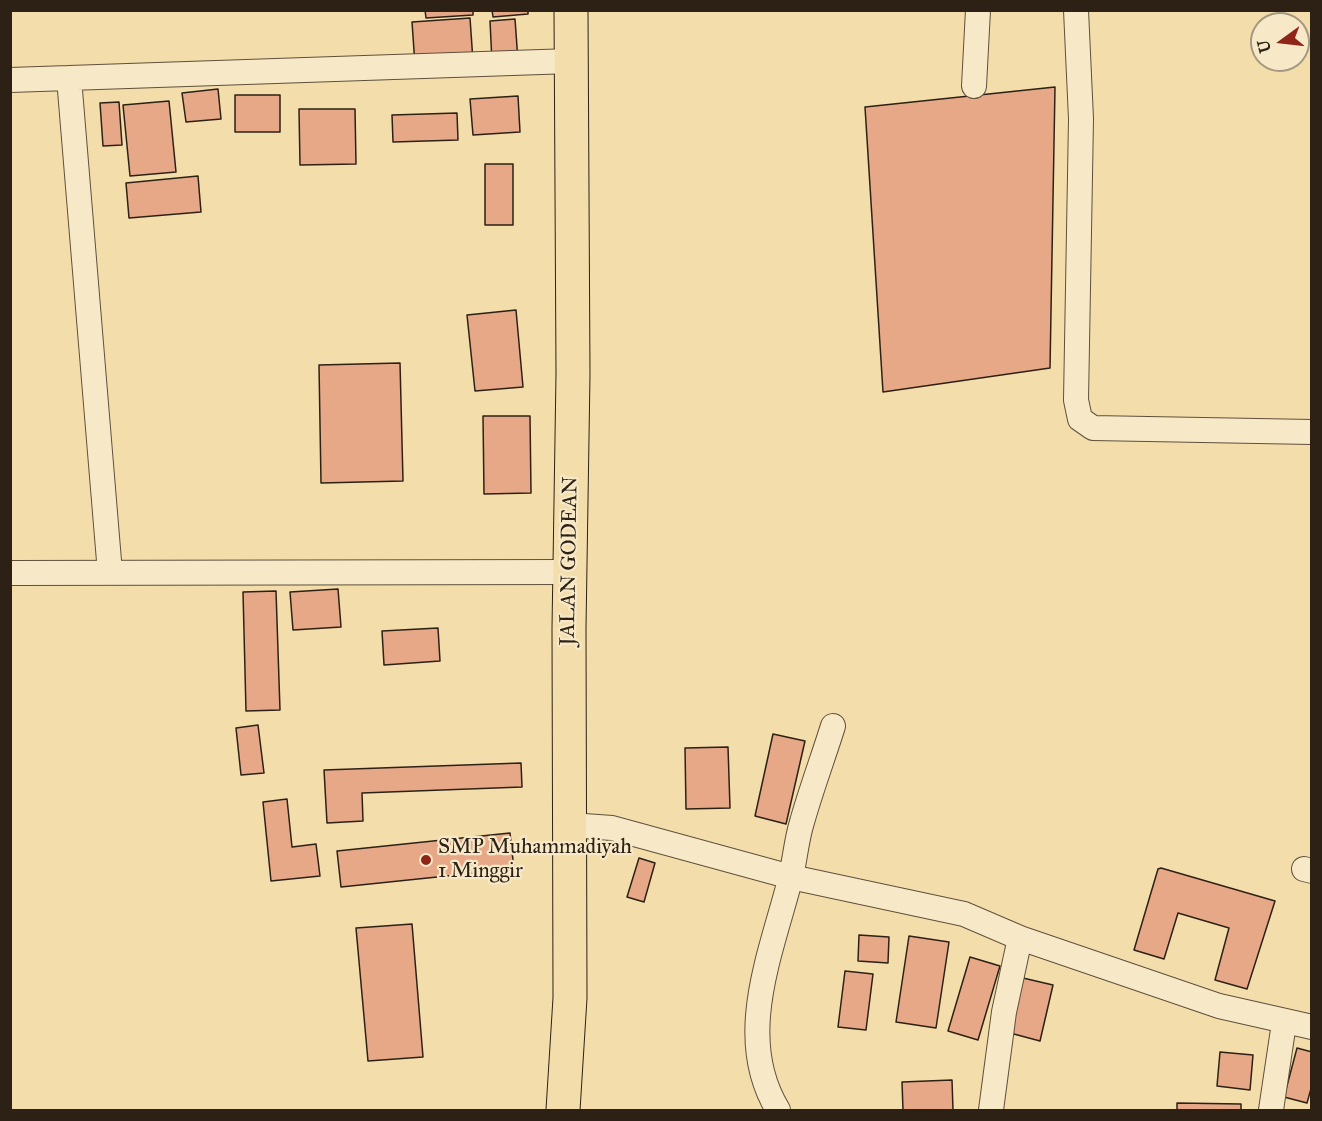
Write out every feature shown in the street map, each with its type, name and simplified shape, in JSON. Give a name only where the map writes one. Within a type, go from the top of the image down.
[{"type":"main road","name":"JALAN GODEAN","points":[[563,1110],[570,998],[570,572],[573,374],[571,10]]},
{"type":"street","points":[[974,86],[978,10]]},
{"type":"street","points":[[1076,10],[1081,119],[1076,348],[1076,400],[1080,419],[1093,428],[1311,432]]},
{"type":"street","points":[[10,80],[571,61]]},
{"type":"street","points":[[69,78],[110,573]]},
{"type":"street","points":[[10,573],[570,572]]},
{"type":"street","points":[[778,1110],[766,1086],[761,1063],[757,1018],[760,992],[791,877],[801,824],[833,726]]},
{"type":"street","points":[[570,825],[612,828],[791,877],[964,914],[1020,938],[1219,1006],[1284,1023],[1311,1027]]},
{"type":"street","points":[[991,1110],[1004,1012],[1020,938]]},
{"type":"street","points":[[1271,1110],[1284,1023]]},
{"type":"building","points":[[425,10],[473,10],[473,15],[426,18]]},
{"type":"building","points":[[492,10],[528,10],[528,14],[493,17]]},
{"type":"building","points":[[470,18],[473,61],[415,65],[412,22]]},
{"type":"building","points":[[515,19],[518,61],[492,62],[490,21]]},
{"type":"building","points":[[1055,87],[1050,368],[883,392],[865,107]]},
{"type":"building","points":[[218,89],[221,119],[186,122],[182,93]]},
{"type":"building","points":[[235,95],[280,95],[280,132],[235,132]]},
{"type":"building","points":[[518,96],[520,132],[473,135],[470,99]]},
{"type":"building","points":[[169,101],[176,172],[130,176],[123,105]]},
{"type":"building","points":[[119,102],[122,145],[103,146],[100,103]]},
{"type":"building","points":[[299,109],[355,109],[356,164],[300,165]]},
{"type":"building","points":[[457,113],[458,140],[393,142],[392,115]]},
{"type":"building","points":[[485,164],[513,164],[513,225],[485,225]]},
{"type":"building","points":[[198,176],[201,212],[129,218],[126,183]]},
{"type":"building","points":[[516,310],[523,387],[475,391],[467,315]]},
{"type":"building","points":[[400,363],[403,481],[321,483],[319,365]]},
{"type":"building","points":[[483,416],[530,416],[531,493],[484,494]]},
{"type":"building","points":[[338,589],[341,627],[293,630],[290,592]]},
{"type":"building","points":[[276,591],[280,710],[246,711],[243,592]]},
{"type":"building","points":[[438,628],[440,661],[384,665],[382,631]]},
{"type":"building","points":[[258,725],[264,773],[241,775],[236,728]]},
{"type":"building","points":[[773,734],[805,741],[786,824],[755,816]]},
{"type":"building","points":[[728,747],[730,808],[686,809],[685,748]]},
{"type":"building","name":"SMP Muhammadiyah 1 Minggir","points":[[521,763],[522,787],[362,793],[363,821],[327,823],[324,770]]},
{"type":"building","points":[[287,799],[292,847],[316,844],[320,876],[271,881],[263,802]]},
{"type":"building","name":"SMP Muhammadiyah 1 Minggir","points":[[510,833],[514,869],[341,887],[337,851]]},
{"type":"building","points":[[639,858],[655,863],[644,902],[627,897]]},
{"type":"building","points":[[1158,869],[1275,901],[1247,989],[1215,980],[1229,928],[1178,913],[1164,959],[1134,950]]},
{"type":"building","points":[[412,924],[423,1057],[368,1061],[356,928]]},
{"type":"building","points":[[859,935],[889,937],[888,963],[858,961]]},
{"type":"building","points":[[909,936],[949,942],[936,1028],[896,1022]]},
{"type":"building","points":[[970,957],[1000,966],[978,1040],[948,1031]]},
{"type":"building","points":[[845,971],[873,974],[866,1030],[838,1027]]},
{"type":"building","points":[[1023,978],[1053,985],[1040,1041],[1010,1033]]},
{"type":"building","points":[[1297,1048],[1312,1052],[1312,1085],[1307,1103],[1284,1097]]},
{"type":"building","points":[[1220,1052],[1253,1055],[1250,1090],[1217,1086]]},
{"type":"building","points":[[952,1080],[953,1110],[903,1110],[902,1082]]},
{"type":"building","points":[[1177,1103],[1241,1104],[1241,1110],[1177,1110]]},
{"type":"place","name":"SMP Muhammadiyah 1 Minggir","points":[[426,860]]}]
